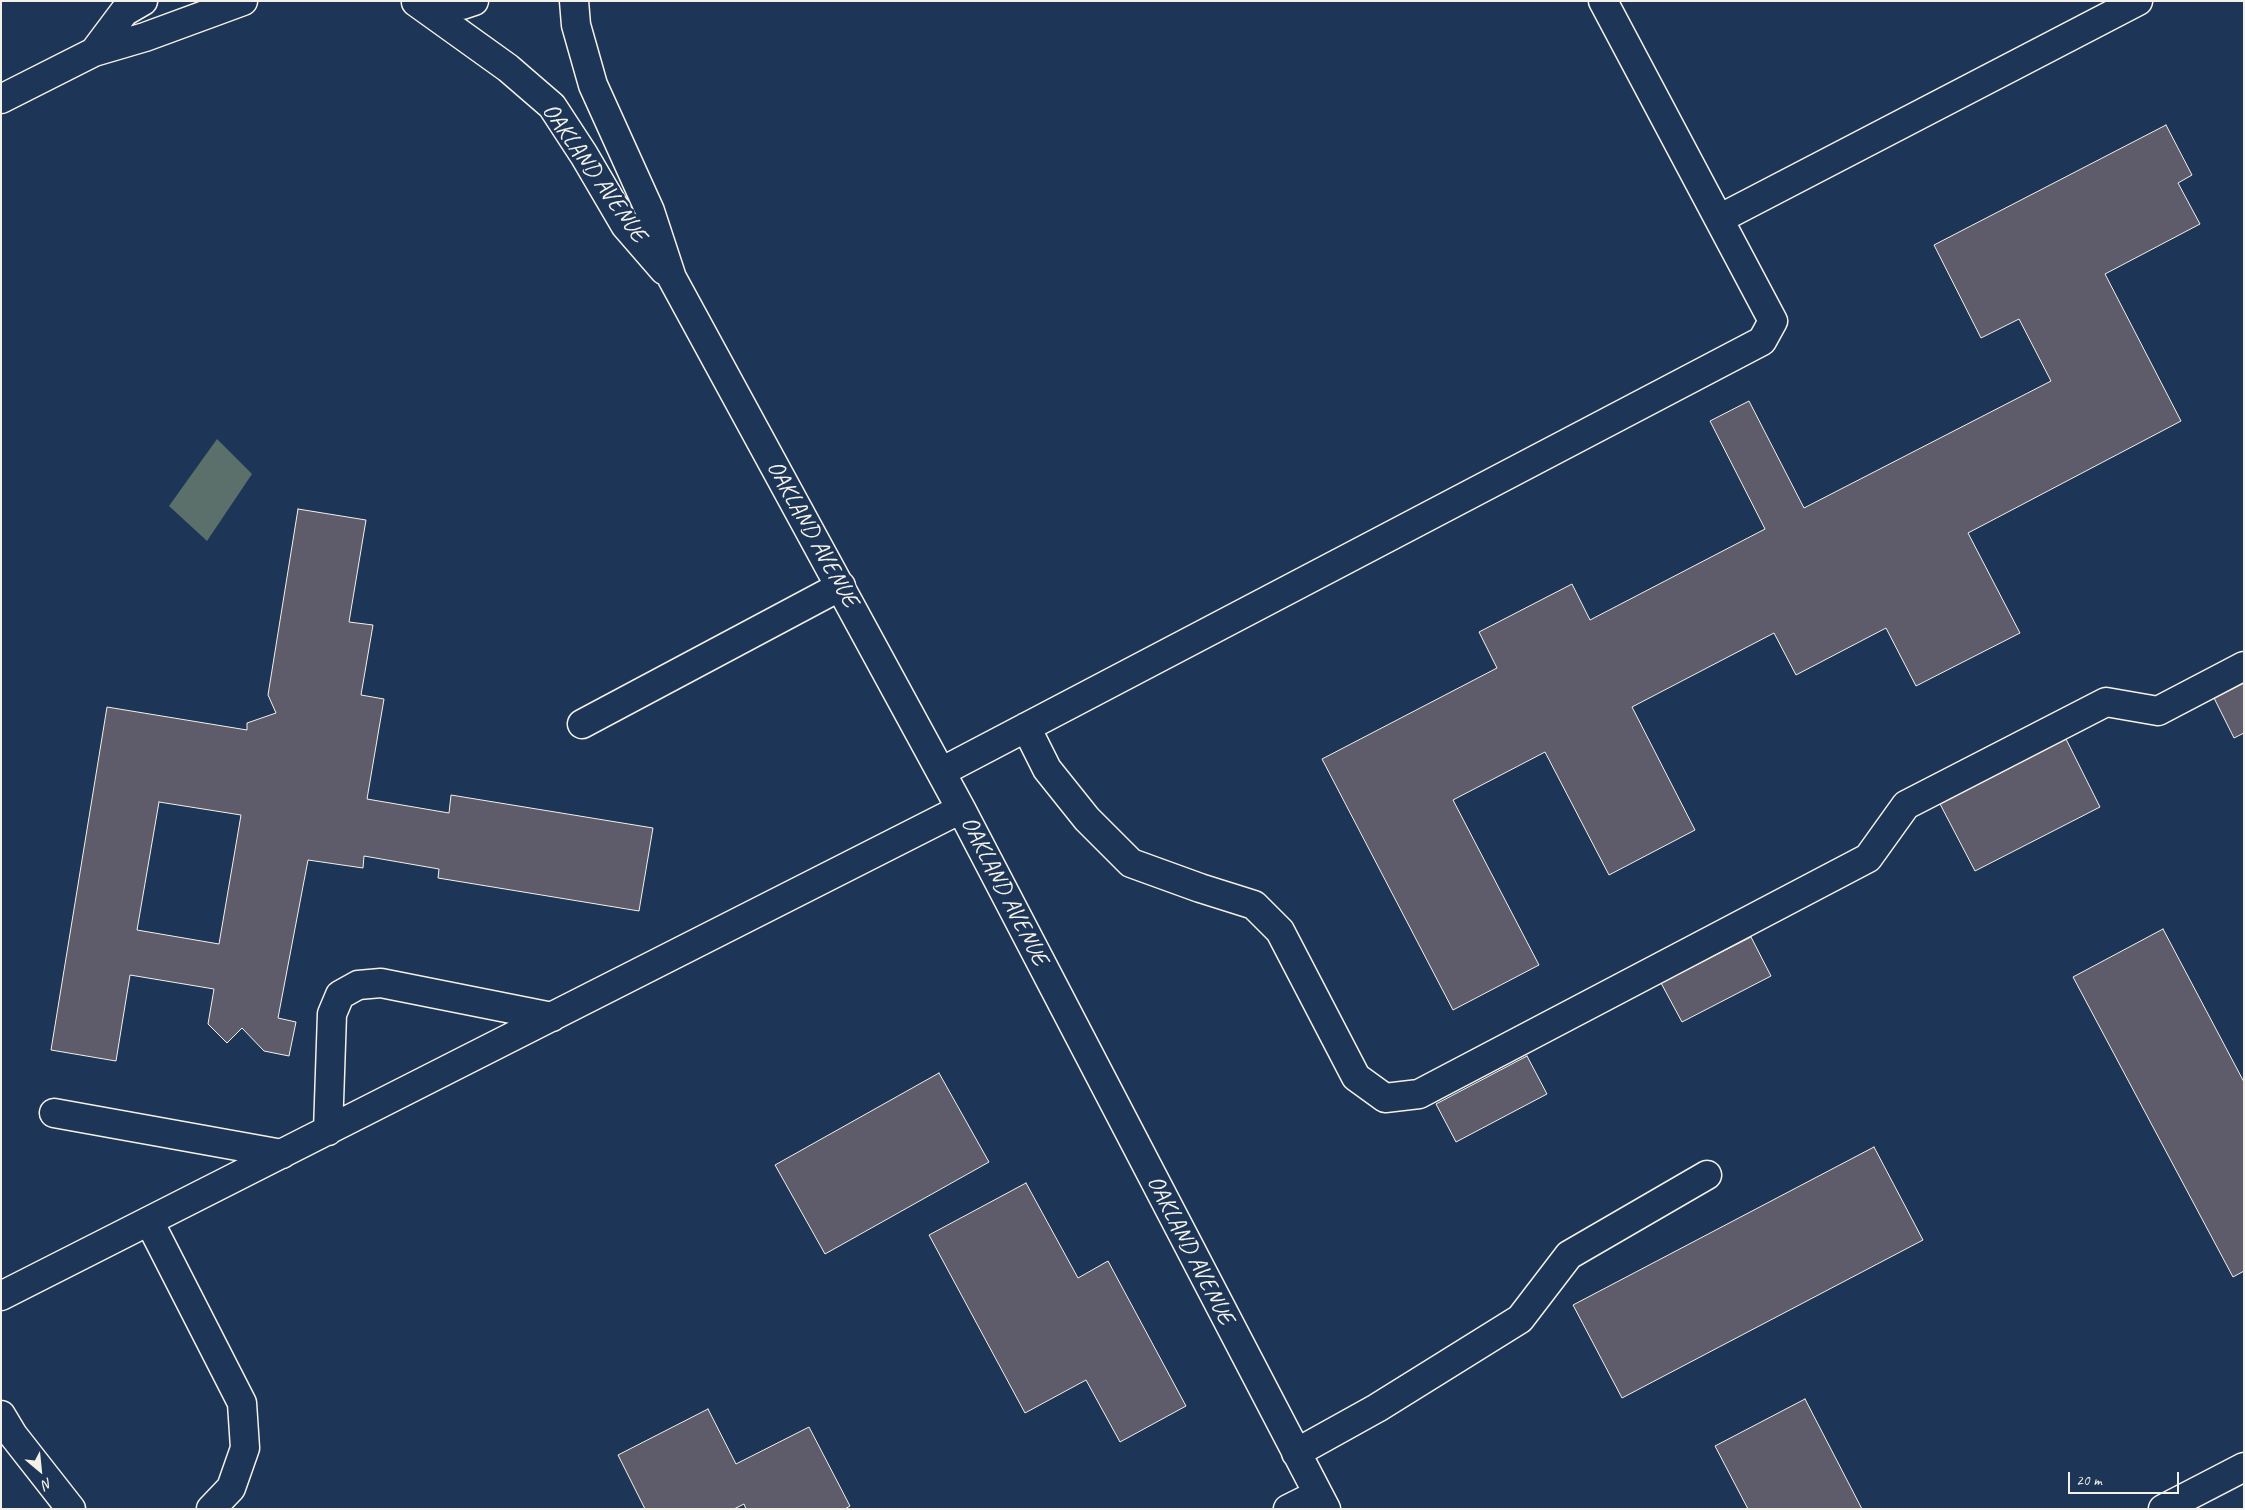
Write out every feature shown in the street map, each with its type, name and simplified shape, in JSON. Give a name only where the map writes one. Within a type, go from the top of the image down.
[{"type":"street","points":[[94,52],[124,12],[143,1]]},
{"type":"street","points":[[1,99],[94,52],[145,37],[243,1]]},
{"type":"street","points":[[415,1],[462,5],[474,1]]},
{"type":"street","name":"OAKLAND AVENUE","points":[[415,1],[508,68],[552,106],[584,155],[625,225],[672,278]]},
{"type":"street","name":"OAKLAND AVENUE","points":[[574,1],[576,25],[593,85],[650,211],[672,278],[961,809],[1322,1501]]},
{"type":"street","points":[[941,772],[1762,341],[1773,321],[1603,1]]},
{"type":"street","points":[[1719,219],[2138,1]]},
{"type":"street","points":[[582,724],[840,586]]},
{"type":"street","points":[[1026,727],[1047,769],[1087,819],[1131,862],[1200,888],[1254,905],[1280,931],[1356,1077],[1385,1098],[1420,1094],[1868,858],[1906,805],[2106,702],[2158,711],[2244,666]]},
{"type":"street","points":[[1,1296],[961,809]]},
{"type":"street","points":[[328,1131],[332,1014],[340,995],[358,984],[381,983],[552,1017]]},
{"type":"street","points":[[54,1112],[282,1154]]},
{"type":"street","points":[[1296,1453],[1377,1408],[1520,1320],[1569,1255],[1706,1175]]},
{"type":"street","points":[[150,1221],[242,1403],[245,1448],[231,1488],[211,1509]]},
{"type":"street","points":[[1,1414],[13,1435],[71,1509]]},
{"type":"street","points":[[2163,1509],[2244,1467]]},
{"type":"street","points":[[1288,1509],[1322,1501]]},
{"type":"green space","points":[[217,439],[252,474],[207,541],[169,506]]},
{"type":"building","points":[[2166,125],[2192,175],[2178,183],[2200,224],[2105,274],[2181,421],[1968,533],[2020,633],[1916,686],[1886,628],[1796,675],[1774,633],[1632,707],[1695,830],[1609,875],[1545,752],[1453,800],[1539,965],[1453,1010],[1322,759],[1497,668],[1479,632],[1572,584],[1590,620],[1765,529],[1710,421],[1749,401],[1804,508],[2051,381],[2019,319],[1981,338],[1934,245]]},
{"type":"building","points":[[298,509],[366,520],[349,622],[373,625],[361,695],[384,699],[367,799],[449,813],[451,795],[653,828],[639,911],[438,878],[439,869],[364,856],[363,868],[308,860],[278,1018],[296,1022],[289,1056],[264,1051],[242,1028],[227,1043],[208,1024],[214,989],[130,975],[116,1061],[51,1050],[107,707],[247,730],[247,723],[276,713],[268,695]],"holes":[[[159,802],[241,815],[219,944],[137,930]]]},
{"type":"building","points":[[2244,683],[2244,733],[2234,738],[2214,698]]},
{"type":"building","points":[[2066,739],[2100,807],[1975,871],[1940,804]]},
{"type":"building","points":[[2163,929],[2244,1082],[2244,1271],[2233,1277],[2073,977]]},
{"type":"building","points":[[1751,937],[1771,976],[1682,1022],[1661,983]]},
{"type":"building","points":[[1527,1056],[1547,1094],[1456,1142],[1436,1104]]},
{"type":"building","points":[[939,1073],[989,1162],[825,1254],[775,1165]]},
{"type":"building","points":[[1874,1147],[1923,1240],[1622,1398],[1573,1305]]},
{"type":"building","points":[[1026,1183],[1078,1278],[1108,1261],[1186,1406],[1120,1442],[1086,1380],[1025,1413],[929,1235]]},
{"type":"building","points":[[1805,1399],[1862,1509],[1748,1509],[1715,1446]]},
{"type":"building","points":[[708,1409],[736,1464],[809,1427],[850,1506],[845,1509],[746,1509],[744,1504],[734,1509],[645,1509],[618,1455]]}]
